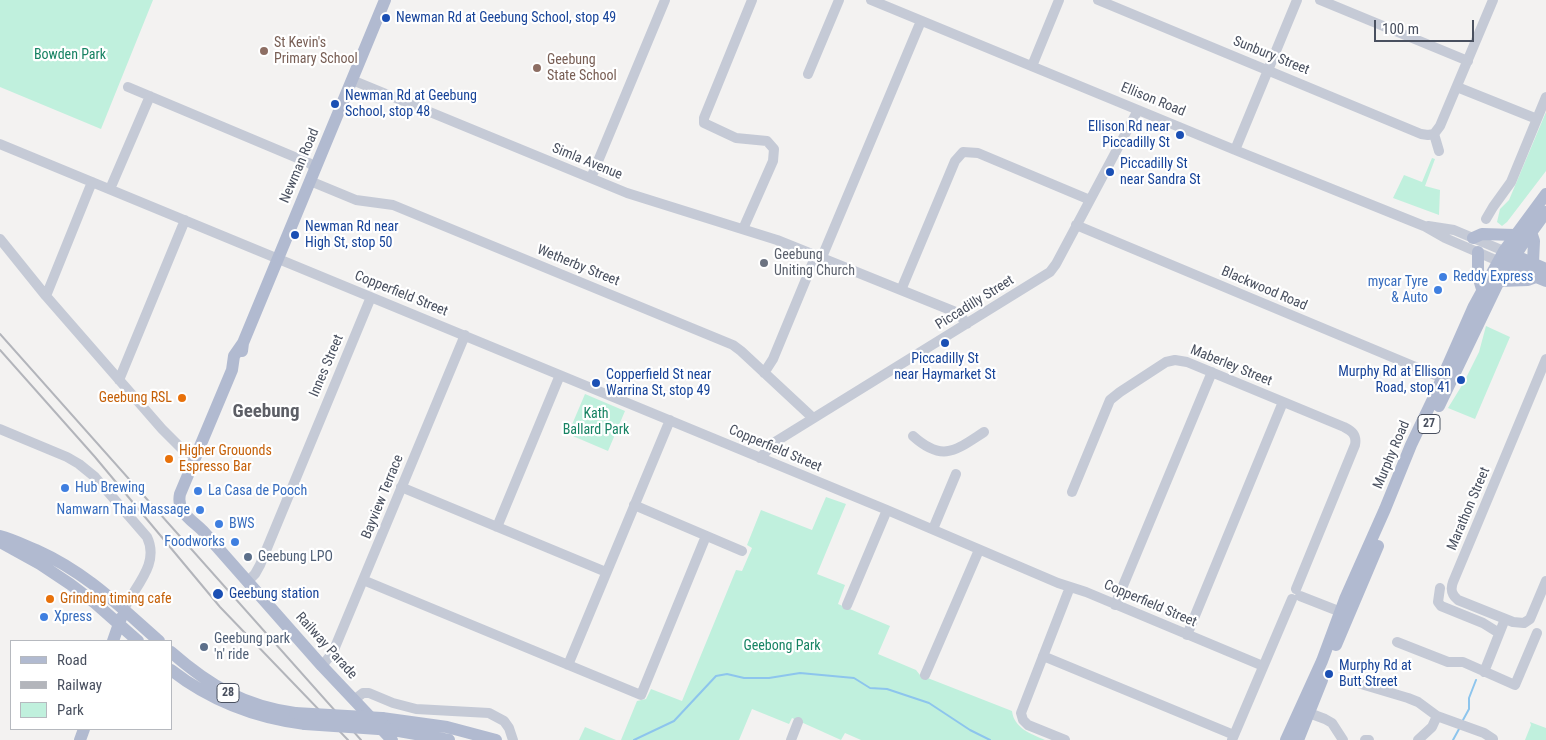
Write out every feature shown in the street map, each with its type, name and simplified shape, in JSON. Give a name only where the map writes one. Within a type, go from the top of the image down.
[{"type":"main road","name":"Newman Road","points":[[179,504],[180,494],[232,370],[234,356],[243,343],[385,0]]},
{"type":"main road","name":"Murphy Road","points":[[1286,740],[1422,437],[1457,370],[1499,281],[1515,235],[1546,194]]},
{"type":"main road","name":"Murphy Road","points":[[1298,740],[1344,614],[1411,445],[1482,289],[1546,212]]},
{"type":"main road","points":[[1531,232],[1534,241],[1533,263]]},
{"type":"main road","points":[[1473,238],[1482,234],[1515,235]]},
{"type":"main road","points":[[1478,252],[1478,276],[1482,289]]},
{"type":"main road","name":"Ellison Road","points":[[1506,258],[1533,263],[1543,275]]},
{"type":"main road","name":"Ellison Road","points":[[1506,258],[1543,275]]},
{"type":"main road","points":[[1499,281],[1528,280],[1543,275]]},
{"type":"main road","name":"Railway Parade","points":[[179,504],[184,513],[200,528],[322,666],[393,735]]},
{"type":"main road","points":[[0,536],[65,564],[88,579],[158,640]]},
{"type":"main road","points":[[0,542],[40,564],[70,584],[123,632],[136,640]]},
{"type":"main road","points":[[113,640],[123,632],[129,613]]},
{"type":"main road","name":"28","points":[[172,653],[204,679],[229,694],[258,706],[295,713],[382,718],[447,727],[496,740]]},
{"type":"main road","name":"28","points":[[172,671],[206,694],[264,717],[393,735],[449,740]]},
{"type":"street","points":[[591,178],[665,0]]},
{"type":"street","points":[[743,229],[774,157],[773,147],[767,142],[736,138],[710,128],[704,123],[704,115],[752,0]]},
{"type":"street","points":[[808,74],[840,0]]},
{"type":"street","name":"Ellison Road","points":[[871,0],[1424,226],[1445,238],[1478,252],[1506,258]]},
{"type":"street","points":[[1032,66],[1059,0]]},
{"type":"street","name":"Sunbury Street","points":[[1098,0],[1421,134],[1434,134]]},
{"type":"street","points":[[1235,150],[1297,0]]},
{"type":"street","points":[[1320,0],[1468,61]]},
{"type":"street","points":[[1440,151],[1434,134],[1440,126],[1493,0]]},
{"type":"street","points":[[764,373],[773,359],[819,256],[920,21]]},
{"type":"street","name":"Simla Avenue","points":[[352,80],[634,195],[743,229],[819,256],[958,313],[967,324]]},
{"type":"street","points":[[1457,87],[1537,119]]},
{"type":"street","points":[[128,88],[309,163],[316,168]]},
{"type":"street","points":[[110,189],[150,96]]},
{"type":"street","points":[[1486,219],[1511,182],[1546,97]]},
{"type":"street","name":"Piccadilly Street","points":[[760,458],[775,442],[1050,272],[1138,110]]},
{"type":"street","name":"Copperfield Street","points":[[0,144],[1263,666]]},
{"type":"street","points":[[901,290],[962,148],[1090,200]]},
{"type":"street","name":"Wetherby Street","points":[[310,181],[356,200],[393,205],[736,348],[813,418]]},
{"type":"street","points":[[46,296],[92,182]]},
{"type":"street","points":[[119,380],[185,220]]},
{"type":"street","name":"Blackwood Road","points":[[1076,225],[1442,378]]},
{"type":"street","name":"Ellison Road","points":[[1424,226],[1454,230],[1473,238],[1506,258]]},
{"type":"street","points":[[0,239],[46,296],[179,447],[196,456]]},
{"type":"street","name":"Innes Street","points":[[248,582],[260,565],[371,297]]},
{"type":"street","name":"Bayview Terrace","points":[[322,666],[333,652],[465,336]]},
{"type":"street","name":"Marathon Street","points":[[1546,359],[1452,586],[1453,595],[1458,600],[1517,624],[1530,619],[1546,581]]},
{"type":"street","name":"Maberley Street","points":[[1072,492],[1108,404],[1114,396],[1170,361],[1187,362],[1344,427],[1355,436],[1354,448],[1296,594]]},
{"type":"street","points":[[1116,605],[1212,372]]},
{"type":"street","points":[[497,527],[560,374]]},
{"type":"street","points":[[1187,635],[1283,402]]},
{"type":"street","points":[[568,665],[670,420]]},
{"type":"street","points":[[0,429],[67,457],[79,464],[95,477],[147,537],[152,549],[149,566],[129,613]]},
{"type":"street","points":[[913,436],[930,448],[947,453],[958,449],[984,432]]},
{"type":"street","points":[[933,529],[956,474]]},
{"type":"street","points":[[401,487],[606,572]]},
{"type":"street","points":[[634,505],[742,551]]},
{"type":"street","points":[[847,605],[887,510]]},
{"type":"street","points":[[363,580],[641,695],[706,536]]},
{"type":"street","points":[[925,675],[979,550]]},
{"type":"street","points":[[1065,740],[1025,722],[1022,718],[1022,707],[1070,587]]},
{"type":"street","points":[[1440,588],[1438,602],[1441,606],[1483,623],[1499,633]]},
{"type":"street","points":[[1043,656],[1233,738],[1296,594],[1344,614]]},
{"type":"street","points":[[1484,672],[1505,619]]},
{"type":"street","points":[[1397,642],[1448,662],[1462,662],[1515,685],[1537,633]]},
{"type":"street","points":[[1351,682],[1418,702],[1437,716],[1484,733],[1493,739]]},
{"type":"street","points":[[354,699],[363,693],[369,693],[392,703],[421,709],[493,714],[507,724],[513,740]]},
{"type":"street","points":[[1309,713],[1332,724],[1342,740]]},
{"type":"street","points":[[1418,740],[1432,727],[1437,716]]},
{"type":"street","points":[[791,740],[798,722]]},
{"type":"green space","name":"Bowden Park","points":[[0,0],[153,0],[101,129],[0,87]]},
{"type":"green space","points":[[1546,112],[1546,171],[1502,226],[1497,222],[1500,209],[1509,200]]},
{"type":"green space","points":[[1432,158],[1435,159],[1425,186],[1440,190],[1439,215],[1393,198],[1404,175],[1422,182]]},
{"type":"green space","points":[[1486,326],[1510,337],[1475,419],[1448,408],[1479,352]]},
{"type":"green space","name":"Kath Ballard Park","points":[[585,394],[625,411],[608,451],[568,434]]},
{"type":"green space","name":"Geebong Park","points":[[826,497],[846,504],[817,574],[845,585],[838,604],[890,626],[878,654],[916,670],[920,675],[1012,711],[1013,717],[1020,726],[1029,733],[1045,740],[861,740],[845,733],[841,740],[792,718],[789,724],[752,709],[739,740],[621,740],[637,701],[646,699],[651,689],[682,701],[736,570],[742,571],[752,548],[747,545],[761,510],[812,530]]},
{"type":"green space","points":[[1530,722],[1546,728],[1546,740],[1525,740],[1531,725]]},
{"type":"green space","points":[[585,727],[616,740],[579,740]]},
{"type":"waterway","points":[[634,740],[674,721],[716,676],[727,674],[744,678],[769,678],[800,673],[854,678],[870,688],[887,689],[929,703],[970,730],[990,740]]},
{"type":"waterway","points":[[1463,720],[1469,709],[1469,698],[1476,680]]},
{"type":"waterway","points":[[1453,740],[1459,729]]},
{"type":"railway","points":[[0,334],[361,740]]},
{"type":"railway","points":[[0,350],[95,457],[220,607],[348,740]]},
{"type":"place","name":"Newman Rd at Geebung School, stop 49","points":[[386,18]]},
{"type":"place","name":"St Kevin's Primary School","points":[[264,51]]},
{"type":"place","name":"Geebung State School","points":[[537,68]]},
{"type":"place","name":"Newman Rd at Geebung School, stop 48","points":[[335,104]]},
{"type":"place","name":"Ellison Rd near Piccadilly St","points":[[1180,135]]},
{"type":"place","name":"Piccadilly St near Sandra St","points":[[1110,172]]},
{"type":"place","name":"Newman Rd near High St, stop 50","points":[[295,235]]},
{"type":"place","name":"Geebung Uniting Church","points":[[764,263]]},
{"type":"place","name":"Reddy Express","points":[[1443,277]]},
{"type":"place","name":"mycar Tyre & Auto","points":[[1438,290]]},
{"type":"place","name":"Piccadilly St near Haymarket St","points":[[945,343]]},
{"type":"place","name":"Murphy Rd at Ellison Road, stop 41","points":[[1461,380]]},
{"type":"place","name":"Copperfield St near Warrina St, stop 49","points":[[596,383]]},
{"type":"place","name":"Geebung RSL","points":[[182,398]]},
{"type":"place","name":"Higher Grouonds Espresso Bar","points":[[169,459]]},
{"type":"place","name":"Hub Brewing","points":[[65,488]]},
{"type":"place","name":"La Casa de Pooch","points":[[198,491]]},
{"type":"place","name":"Namwarn Thai Massage","points":[[200,510]]},
{"type":"place","name":"BWS","points":[[219,524]]},
{"type":"place","name":"Foodworks","points":[[235,542]]},
{"type":"place","name":"Geebung LPO","points":[[248,557]]},
{"type":"place","name":"Geebung station","points":[[218,594]]},
{"type":"place","name":"Grinding timing cafe","points":[[50,599]]},
{"type":"place","name":"Xpress","points":[[44,617]]},
{"type":"place","name":"Geebung park 'n' ride","points":[[204,647]]},
{"type":"place","name":"Murphy Rd at Butt Street","points":[[1329,674]]},
{"type":"district","name":"Geebung","points":[[266,412]]}]
